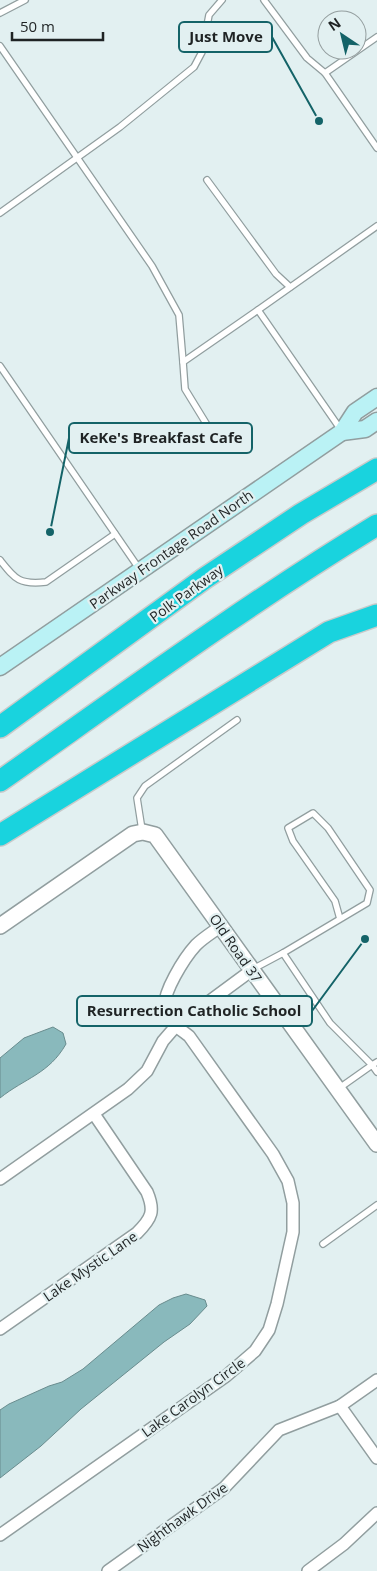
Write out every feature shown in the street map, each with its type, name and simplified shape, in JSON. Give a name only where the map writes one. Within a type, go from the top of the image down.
[{"type":"highway","name":"Polk Parkway","points":[[0,727],[205,578],[301,514],[377,469]]},
{"type":"highway","points":[[0,780],[253,604],[377,525]]},
{"type":"highway","points":[[0,835],[329,632],[377,615]]},
{"type":"main road","name":"Parkway Frontage Road North","points":[[0,667],[342,432],[355,412],[377,398]]},
{"type":"main road","name":"Parkway Frontage Road North","points":[[342,432],[365,428],[377,421]]},
{"type":"street","name":"Old Road 37","points":[[143,832],[155,836],[160,842],[377,1144]]},
{"type":"street","points":[[0,926],[132,834],[143,832]]},
{"type":"street","name":"Lake Carolyn Circle","points":[[0,1535],[226,1376],[255,1351],[269,1330],[277,1304],[293,1232],[293,1202],[288,1181],[273,1154],[189,1036],[176,1026],[169,1018],[165,1009],[169,988],[182,963],[197,944],[221,926]]},
{"type":"street","points":[[0,1179],[128,1089],[147,1071],[163,1042],[176,1026],[252,970]]},
{"type":"street","name":"Lake Mystic Lane","points":[[0,1329],[137,1233],[146,1224],[152,1213],[152,1203],[147,1192],[94,1114]]},
{"type":"street","name":"Nighthawk Drive","points":[[108,1571],[224,1488],[279,1430],[340,1406],[377,1380]]},
{"type":"street","points":[[340,1406],[377,1458]]},
{"type":"street","points":[[308,1571],[344,1544],[377,1513]]},
{"type":"lane","points":[[0,13],[25,0]]},
{"type":"lane","points":[[0,213],[78,159],[194,68],[202,52],[209,15],[222,0]]},
{"type":"lane","points":[[264,0],[307,58],[325,74],[377,148]]},
{"type":"lane","points":[[325,74],[377,38]]},
{"type":"lane","points":[[0,46],[152,266],[179,315],[185,389],[212,433]]},
{"type":"lane","points":[[207,180],[276,274],[290,287]]},
{"type":"lane","points":[[183,362],[377,226]]},
{"type":"lane","points":[[258,310],[342,432]]},
{"type":"lane","points":[[0,366],[141,571]]},
{"type":"lane","points":[[0,560],[15,579],[32,583],[46,582],[115,534]]},
{"type":"lane","points":[[143,832],[137,798],[146,786],[237,720]]},
{"type":"lane","points":[[252,970],[368,903],[370,890],[328,828],[313,813],[288,828],[294,841],[335,901],[340,919]]},
{"type":"lane","points":[[283,953],[330,1023],[374,1063],[377,1072]]},
{"type":"lane","points":[[338,1090],[374,1063]]},
{"type":"lane","points":[[324,1244],[377,1205]]},
{"type":"water","points":[[53,1027],[63,1033],[66,1044],[59,1054],[36,1075],[0,1098],[0,1058],[24,1038]]},
{"type":"water","points":[[186,1294],[205,1300],[207,1306],[190,1324],[164,1342],[81,1409],[41,1446],[0,1478],[0,1410],[9,1404],[62,1382],[83,1369],[159,1305]]},
{"type":"place","name":"Just Move","points":[[319,121]]},
{"type":"place","name":"KeKe's Breakfast Cafe","points":[[50,532]]},
{"type":"place","name":"Resurrection Catholic School","points":[[365,939]]}]
